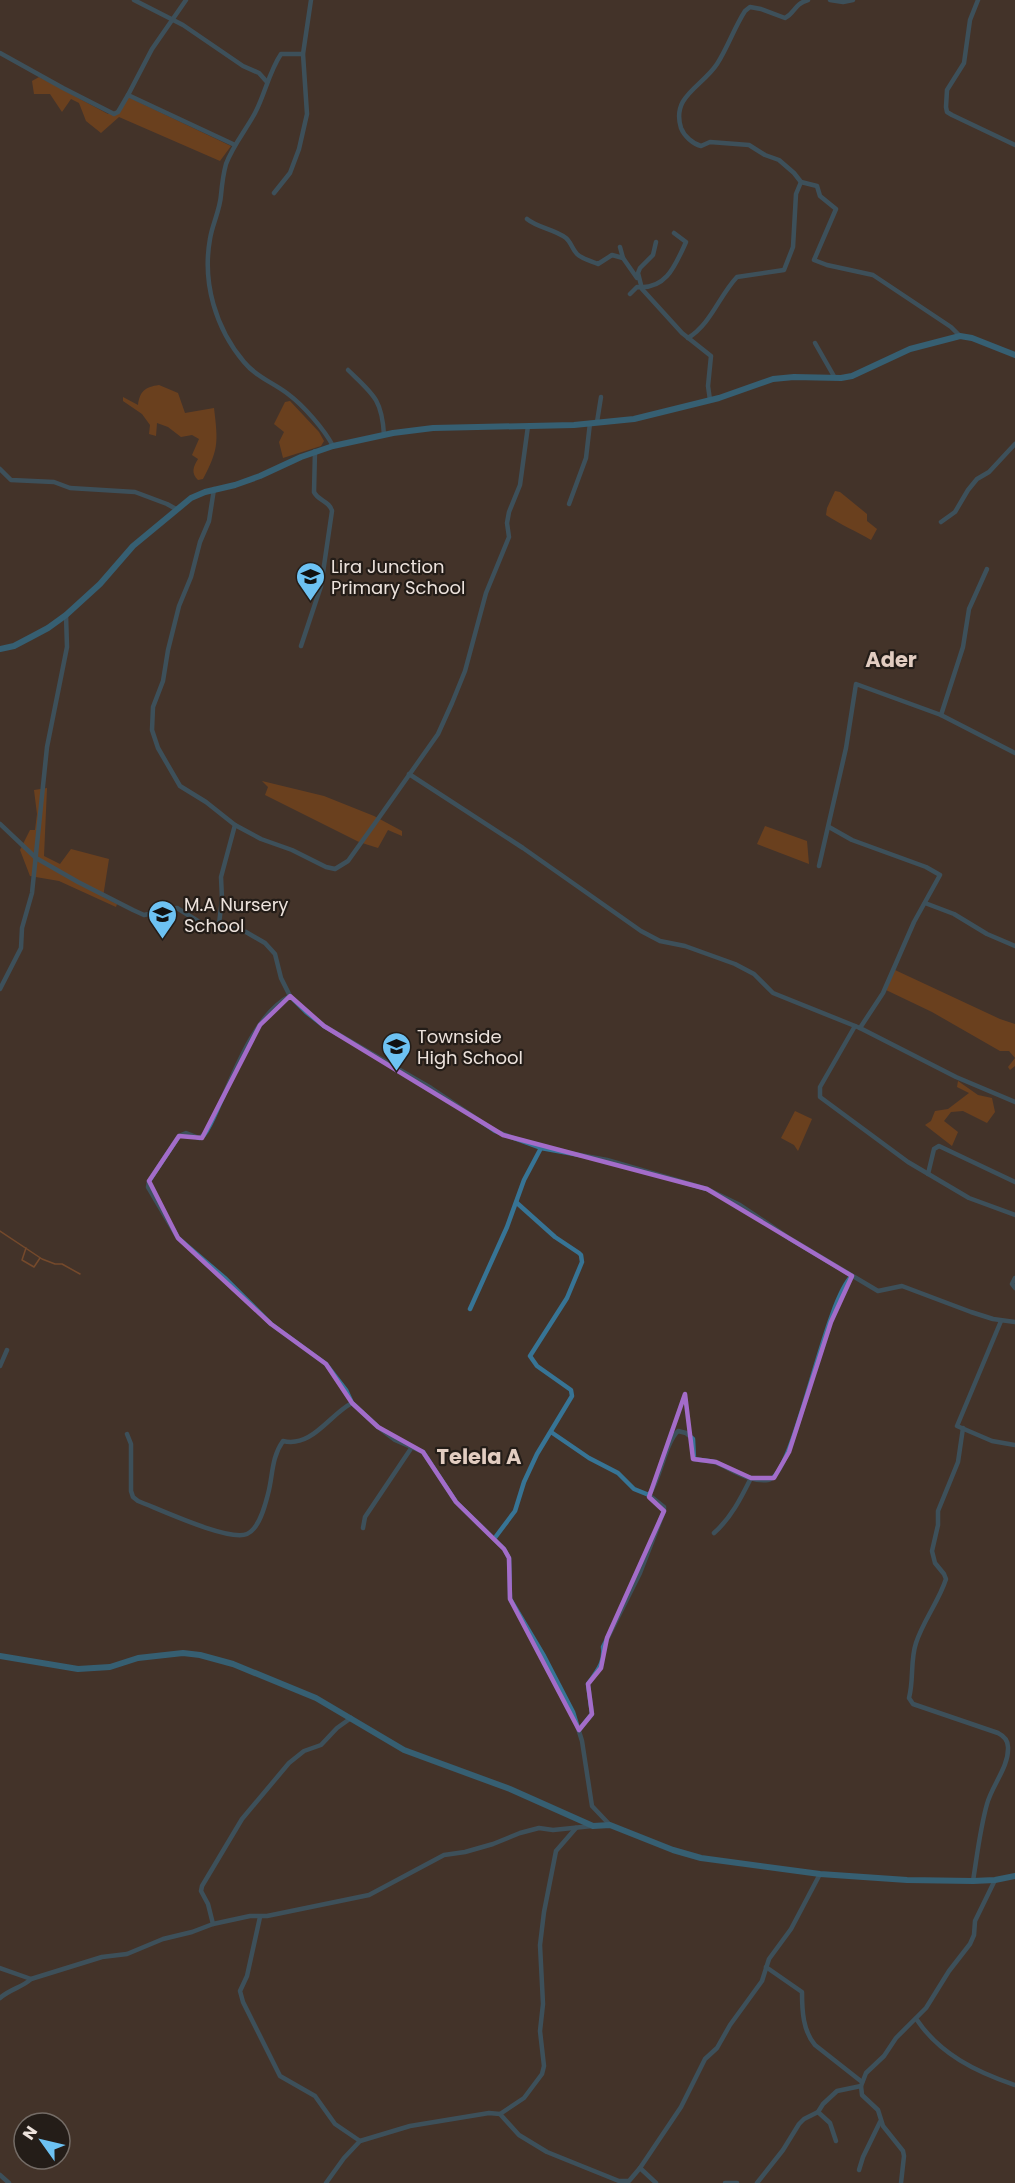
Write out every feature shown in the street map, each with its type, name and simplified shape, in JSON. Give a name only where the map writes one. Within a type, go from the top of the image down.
[{"type":"street","points":[[134,0],[172,19],[243,66],[259,73],[267,82]]},
{"type":"street","points":[[0,52],[114,114],[118,112],[147,58],[186,0]]},
{"type":"street","points":[[274,193],[290,172],[301,142],[306,114],[303,54],[311,0]]},
{"type":"street","points":[[808,0],[797,4],[785,18],[750,7],[745,11],[717,64],[703,82],[681,103],[679,112],[681,129],[696,145],[701,146],[710,142],[749,145],[779,160],[801,182],[817,186],[820,196],[836,209],[814,260],[873,275],[951,327],[960,336]]},
{"type":"street","points":[[830,0],[843,2],[853,0]]},
{"type":"street","points":[[978,0],[970,20],[964,63],[947,90],[947,112],[1015,145]]},
{"type":"street","points":[[303,54],[280,54],[255,113],[235,145],[222,178],[221,195],[210,238],[207,275],[222,330],[227,340],[246,365],[289,395],[324,431],[333,446]]},
{"type":"street","points":[[128,95],[235,145]]},
{"type":"street","points":[[687,338],[704,325],[718,302],[738,277],[784,270],[793,247],[796,194],[801,182]]},
{"type":"street","points":[[526,219],[541,228],[563,236],[577,254],[588,260],[598,264],[612,255],[623,258]]},
{"type":"street","points":[[630,294],[639,287],[654,287],[663,283],[686,242],[674,233]]},
{"type":"street","points":[[656,242],[653,255],[640,268],[639,287],[687,338],[711,356],[708,386],[710,400]]},
{"type":"street","points":[[621,247],[623,258],[638,279]]},
{"type":"street","points":[[0,649],[14,646],[48,628],[66,615],[100,584],[133,546],[191,498],[260,476],[315,451],[384,435],[433,428],[593,423],[634,418],[710,400],[773,379],[794,376],[835,378],[852,376],[910,349],[960,336],[972,338],[1015,356]]},
{"type":"street","points":[[815,343],[835,378]]},
{"type":"street","points":[[348,370],[373,393],[381,412],[384,435]]},
{"type":"street","points":[[569,504],[602,397]]},
{"type":"street","points":[[214,489],[209,521],[181,601],[168,650],[163,681],[152,713],[152,730],[161,756],[180,786],[236,825],[261,839],[335,869],[345,864],[356,851],[442,726],[465,671],[486,593],[509,537],[507,523],[520,485],[528,426]]},
{"type":"street","points":[[941,522],[955,512],[977,479],[989,472],[1015,444]]},
{"type":"street","points":[[301,646],[321,586],[332,511],[330,505],[316,496],[314,492],[315,451]]},
{"type":"street","points":[[0,469],[11,480],[54,482],[70,488],[135,492],[176,509]]},
{"type":"street","points":[[941,715],[963,647],[969,609],[987,569]]},
{"type":"street","points":[[0,989],[21,948],[22,928],[32,893],[47,747],[67,647],[66,615]]},
{"type":"street","points":[[819,866],[846,748],[856,684],[941,715],[1015,753]]},
{"type":"street","points":[[409,774],[524,848],[641,931],[670,944],[685,946],[735,964],[754,974],[772,993],[857,1027],[966,1082],[1015,1102]]},
{"type":"street","points":[[0,824],[36,858],[143,915],[177,908],[201,923],[219,924],[246,932],[271,948],[290,996],[306,1012],[324,1026],[431,1088],[503,1135],[541,1148],[607,1160],[707,1189],[740,1205],[781,1233],[878,1291],[902,1286],[928,1298],[1001,1321],[1015,1322]]},
{"type":"street","points":[[219,924],[222,899],[220,877],[236,825]]},
{"type":"street","points":[[829,827],[859,843],[926,867],[939,874],[939,878],[914,922],[883,993],[857,1027],[820,1087],[820,1097],[908,1162],[969,1198],[1015,1215]]},
{"type":"street","points":[[925,903],[954,914],[1015,946]]},
{"type":"street","points":[[290,996],[273,1008],[260,1025],[204,1135],[199,1138],[186,1133],[179,1136],[149,1181],[148,1187],[178,1238],[226,1279],[271,1324],[326,1364],[346,1390],[352,1403],[391,1437],[423,1452],[456,1502],[504,1549],[509,1558],[510,1599],[544,1656],[573,1712],[579,1730],[592,1806],[610,1825],[673,1850],[701,1858],[820,1874],[973,1881],[1015,1876]]},
{"type":"street","points":[[928,1174],[934,1149],[939,1146],[1015,1182]]},
{"type":"street","points":[[470,1309],[517,1203],[524,1180],[541,1148]]},
{"type":"street","points":[[494,1539],[515,1511],[524,1482],[537,1454],[569,1403],[571,1392],[537,1366],[531,1356],[567,1298],[582,1259],[579,1253],[555,1237],[517,1203]]},
{"type":"street","points":[[649,1495],[658,1478],[671,1441],[678,1431],[686,1433],[693,1439],[694,1459],[716,1462],[737,1474],[751,1478],[767,1480],[774,1478],[789,1452],[831,1322],[845,1285],[852,1276]]},
{"type":"street","points":[[1015,1278],[1012,1284],[1015,1288]]},
{"type":"street","points":[[1001,1321],[957,1426],[992,1441],[1015,1445]]},
{"type":"street","points":[[0,1366],[7,1350]]},
{"type":"street","points":[[127,1434],[131,1444],[130,1491],[133,1497],[220,1533],[243,1535],[249,1534],[254,1529],[261,1515],[269,1494],[277,1450],[283,1442],[292,1443],[312,1435],[335,1414],[352,1403]]},
{"type":"street","points":[[963,1428],[958,1462],[938,1511],[933,1551],[935,1563],[944,1574],[945,1579],[915,1644],[911,1672],[913,1681],[909,1698],[911,1703],[998,1733],[1006,1739],[1008,1744],[1001,1771],[987,1804],[973,1881]]},
{"type":"street","points":[[551,1432],[589,1458],[618,1473],[634,1489],[649,1495],[664,1507],[640,1573],[603,1647],[601,1668],[588,1684],[592,1714],[579,1730]]},
{"type":"street","points":[[363,1528],[365,1517],[412,1447]]},
{"type":"street","points":[[714,1533],[739,1502],[751,1478]]},
{"type":"street","points":[[0,1656],[78,1669],[110,1668],[138,1658],[183,1653],[233,1664],[316,1698],[404,1750],[510,1789],[593,1826]]},
{"type":"street","points":[[213,1924],[208,1904],[201,1891],[202,1886],[234,1832],[296,1756],[321,1745],[337,1728],[352,1718]]},
{"type":"street","points":[[0,1998],[31,1979],[102,1957],[127,1954],[163,1939],[213,1924],[369,1895],[444,1855],[494,1844],[520,1833],[539,1828],[610,1825]]},
{"type":"street","points":[[329,2182],[344,2158],[360,2141],[410,2126],[500,2114],[524,2098],[542,2074],[544,2066],[540,2031],[543,2004],[540,1944],[544,1912],[556,1851],[576,1828]]},
{"type":"street","points":[[500,2114],[519,2135],[547,2152],[624,2182],[629,2181],[681,2107],[705,2059],[717,2048],[730,2025],[762,1981],[769,1959],[791,1929],[820,1874]]},
{"type":"street","points":[[901,2183],[903,2151],[880,2122],[878,2110],[862,2095],[862,2084],[866,2073],[884,2056],[896,2038],[917,2020],[970,1944],[974,1935],[975,1921],[995,1880]]},
{"type":"street","points":[[260,1917],[247,1976],[240,1991],[243,2002],[280,2076],[315,2096],[335,2124],[360,2141]]},
{"type":"street","points":[[766,1967],[802,1992],[805,2027],[815,2045],[862,2084]]},
{"type":"street","points":[[0,1968],[31,1979]]},
{"type":"street","points":[[917,2020],[927,2034],[947,2053],[967,2065],[1015,2085]]},
{"type":"street","points":[[758,2183],[790,2142],[804,2119],[818,2112],[837,2091],[862,2084]]},
{"type":"street","points":[[818,2112],[830,2123],[836,2141]]},
{"type":"street","points":[[859,2170],[880,2122]]},
{"type":"street","points":[[640,2168],[656,2183]]},
{"type":"street","points":[[0,2175],[9,2183]]},
{"type":"street","points":[[725,2183],[737,2183]]},
{"type":"highlighted area","points":[[290,996],[324,1026],[503,1135],[707,1189],[852,1276],[831,1322],[789,1452],[774,1478],[751,1478],[716,1462],[693,1459],[685,1394],[649,1497],[664,1511],[607,1638],[601,1668],[588,1684],[592,1714],[579,1730],[510,1599],[509,1558],[504,1549],[456,1502],[423,1452],[378,1427],[352,1403],[326,1364],[271,1324],[178,1238],[149,1181],[179,1136],[202,1138],[260,1025]]},
{"type":"shaded area","points":[[39,77],[108,114],[118,110],[128,97],[231,146],[220,161],[119,117],[101,133],[86,121],[79,103],[71,99],[62,112],[50,94],[34,94],[32,81]]},
{"type":"shaded area","points":[[159,385],[178,393],[185,413],[214,408],[215,452],[203,479],[198,480],[196,477],[194,467],[198,459],[192,455],[199,439],[192,435],[181,437],[168,427],[157,423],[156,436],[149,434],[150,425],[142,414],[123,401],[123,397],[138,405],[144,390]]},
{"type":"shaded area","points":[[290,401],[319,432],[324,441],[321,446],[283,458],[279,442],[284,432],[274,424],[285,402]]},
{"type":"shaded area","points":[[835,491],[840,492],[867,514],[867,521],[877,529],[871,540],[826,515]]},
{"type":"shaded area","points":[[262,781],[324,796],[374,816],[402,831],[402,836],[388,830],[378,848],[359,842],[265,795],[268,787]]},
{"type":"shaded area","points":[[47,788],[44,856],[60,864],[71,849],[109,859],[103,897],[117,904],[116,907],[59,881],[30,876],[20,850],[30,830],[35,830],[37,814],[34,790]]},
{"type":"shaded area","points":[[765,826],[807,841],[809,864],[757,844]]},
{"type":"shaded area","points":[[895,970],[1015,1024],[1015,1058],[1009,1051],[1000,1051],[932,1012],[886,990]]},
{"type":"shaded area","points":[[1015,1058],[1015,1066],[1010,1070],[1008,1067]]},
{"type":"shaded area","points":[[958,1081],[978,1095],[992,1098],[995,1112],[987,1123],[963,1111],[951,1112],[944,1121],[958,1132],[952,1146],[925,1125],[931,1121],[935,1111],[948,1109],[969,1093],[957,1087]]},
{"type":"shaded area","points":[[795,1111],[812,1119],[798,1151],[794,1145],[781,1138]]},
{"type":"waterway","points":[[0,1231],[42,1259],[62,1264],[80,1274]]},
{"type":"waterway","points":[[26,1248],[22,1260],[34,1267],[40,1258]]},
{"type":"place","name":"Lira Junction Primary School","points":[[310,602]]},
{"type":"place","name":"M.A Nursery School","points":[[163,940]]},
{"type":"place","name":"Townside High School","points":[[396,1072]]},
{"type":"district","name":"Ader","points":[[891,659]]},
{"type":"district","name":"Telela A","points":[[479,1456]]}]
